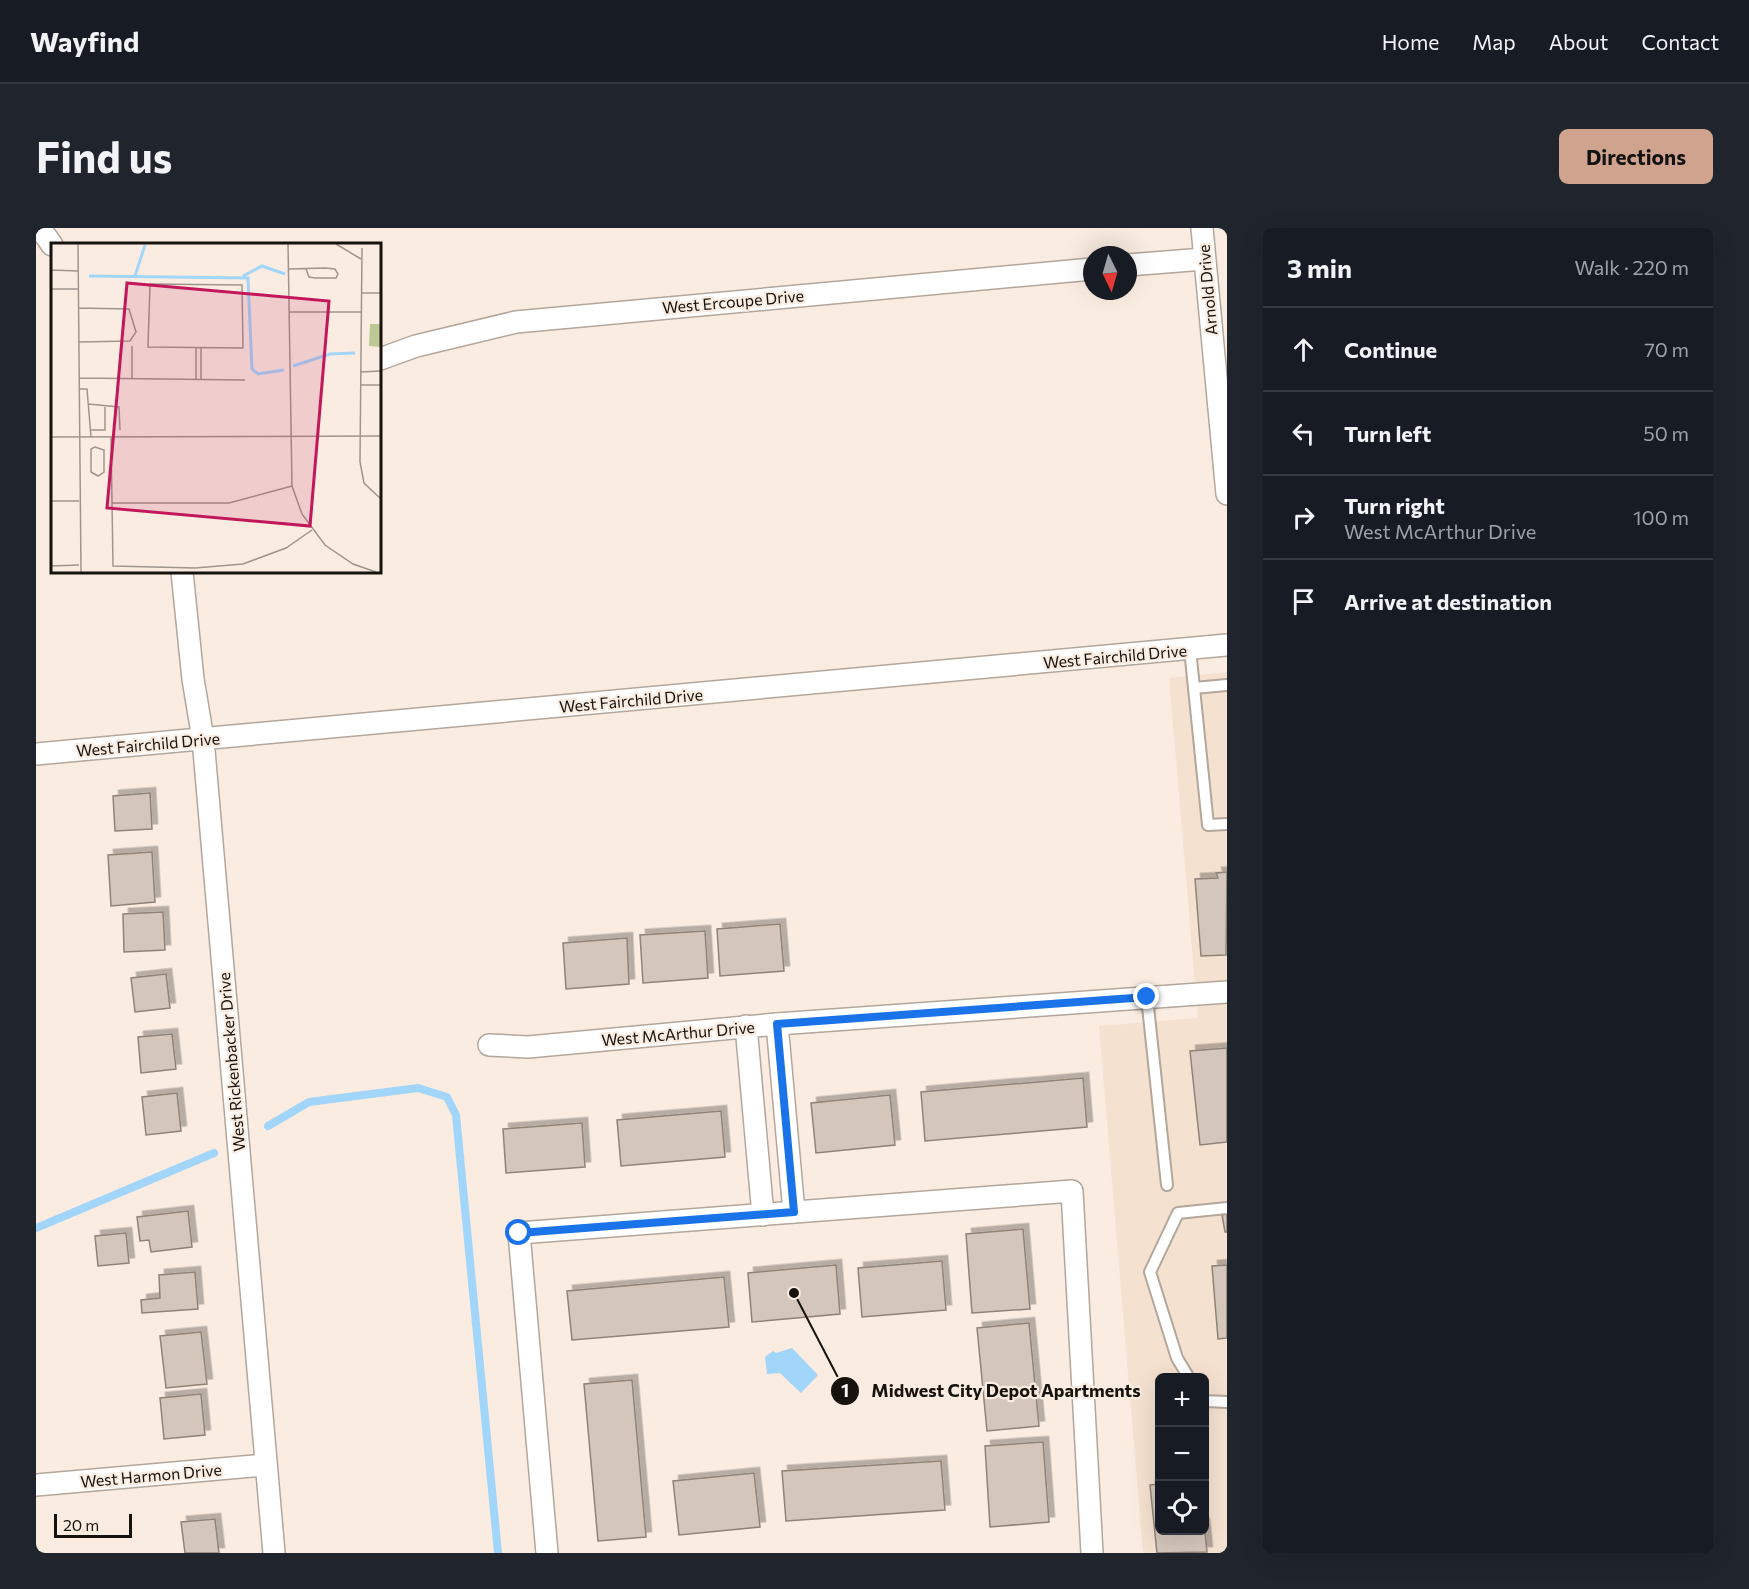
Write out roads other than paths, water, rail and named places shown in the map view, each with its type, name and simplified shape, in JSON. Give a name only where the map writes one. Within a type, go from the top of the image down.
[{"type":"street","points":[[40,228],[51,244]]},
{"type":"street","name":"Arnold Drive","points":[[1202,228],[1227,494]]},
{"type":"street","points":[[1137,265],[1204,259]]},
{"type":"street","name":"West Ercoupe Drive","points":[[381,360],[416,346],[516,322],[1083,270]]},
{"type":"street","name":"West Rickenbacker Drive","points":[[182,573],[193,679],[203,739],[274,1553]]},
{"type":"street","name":"West Fairchild Drive","points":[[36,754],[1227,645]]},
{"type":"street","name":"West McArthur Drive","points":[[489,1045],[528,1047],[746,1026],[1227,992]]},
{"type":"street","points":[[777,1024],[794,1212]]},
{"type":"street","points":[[746,1026],[763,1215]]},
{"type":"street","points":[[547,1553],[519,1233],[1072,1191],[1092,1553]]},
{"type":"street","name":"West Harmon Drive","points":[[36,1485],[265,1465]]},
{"type":"lane","points":[[1190,649],[1208,825],[1227,824]]},
{"type":"lane","points":[[1194,688],[1227,685]]},
{"type":"lane","points":[[1147,997],[1167,1185]]},
{"type":"lane","points":[[1187,1373],[1177,1358],[1150,1272],[1178,1213],[1227,1208]]},
{"type":"lane","points":[[1209,1401],[1227,1402]]},
{"type":"water","points":[[792,1348],[818,1375],[801,1393],[780,1373],[767,1374],[765,1357],[773,1351],[776,1353]]},
{"type":"waterway","points":[[268,1126],[309,1102],[418,1088],[447,1097],[456,1115],[498,1553]]},
{"type":"waterway","points":[[36,1228],[214,1153]]},
{"type":"place","name":"Midwest City Depot Apartments","points":[[794,1293]]}]
